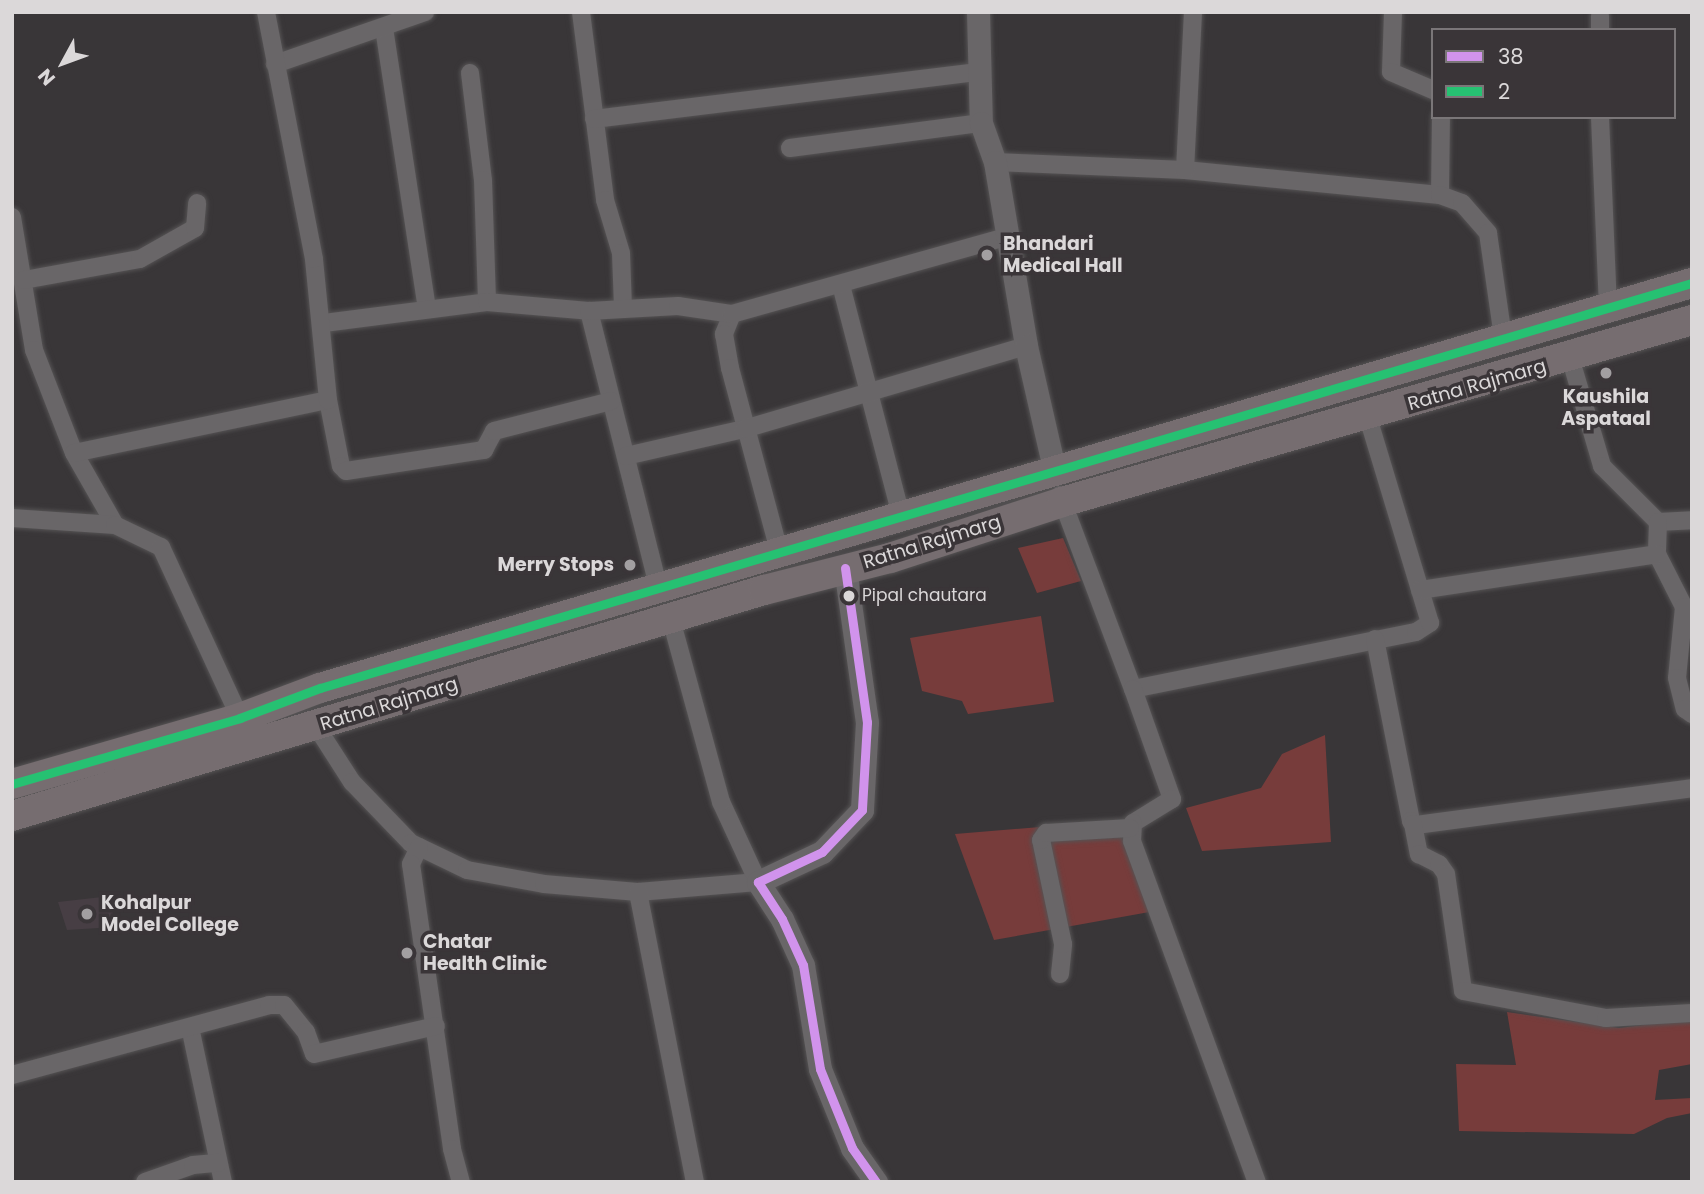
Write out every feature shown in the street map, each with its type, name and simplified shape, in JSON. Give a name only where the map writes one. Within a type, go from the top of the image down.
[{"type":"highway","name":"Ratna Rajmarg","points":[[12,783],[240,718],[320,688],[902,519],[1503,337],[1692,283]]},
{"type":"highway","name":"Ratna Rajmarg","points":[[12,816],[1062,502],[1368,417],[1692,320]]},
{"type":"street","points":[[266,12],[324,323],[328,400],[341,466],[346,471],[484,450],[490,447],[494,431],[611,401]]},
{"type":"street","points":[[275,64],[425,12]]},
{"type":"street","points":[[581,12],[605,200],[621,253],[623,308]]},
{"type":"street","points":[[978,12],[981,123],[995,162],[1026,346],[1062,502],[1172,799],[1130,828],[1046,833],[1041,840],[1063,944],[1060,974]]},
{"type":"street","points":[[1185,170],[1193,12]]},
{"type":"street","points":[[1393,12],[1391,72],[1431,89]]},
{"type":"street","points":[[384,28],[427,308]]},
{"type":"street","points":[[594,119],[978,72]]},
{"type":"street","points":[[471,73],[482,172],[486,302]]},
{"type":"street","points":[[1440,195],[1441,119]]},
{"type":"street","points":[[1600,119],[1608,307]]},
{"type":"street","points":[[790,148],[981,123]]},
{"type":"street","points":[[995,162],[1185,170],[1440,195],[1462,203],[1488,233],[1503,337]]},
{"type":"street","points":[[24,280],[140,259],[195,228],[197,203]]},
{"type":"street","points":[[12,217],[34,350],[74,453],[115,525]]},
{"type":"street","points":[[324,323],[486,302],[589,311],[678,306],[732,314],[1006,237]]},
{"type":"street","points":[[841,285],[872,393],[902,519]]},
{"type":"street","points":[[589,311],[659,589]]},
{"type":"street","points":[[732,314],[724,334],[744,429],[780,554]]},
{"type":"street","points":[[626,456],[744,429],[1026,346]]},
{"type":"street","points":[[1570,357],[1602,466],[1658,522],[1657,554],[1684,582],[1677,678],[1685,709],[1692,715]]},
{"type":"street","points":[[74,453],[328,400]]},
{"type":"street","points":[[1133,689],[1416,632],[1430,623],[1368,417]]},
{"type":"street","points":[[12,518],[115,525],[161,547],[240,718]]},
{"type":"street","points":[[1658,522],[1692,520]]},
{"type":"street","points":[[1420,590],[1657,554]]},
{"type":"street","points":[[316,726],[352,782],[419,847],[467,870],[544,884],[638,892],[758,882],[822,852],[862,810],[867,722],[845,568]]},
{"type":"street","points":[[671,619],[721,802],[758,882],[782,919],[803,965],[820,1069],[852,1148],[876,1182]]},
{"type":"street","points":[[1374,639],[1419,854],[1438,864],[1446,874],[1463,991],[1606,1018],[1692,1013]]},
{"type":"street","points":[[1413,824],[1692,788]]},
{"type":"street","points":[[1130,828],[1257,1182]]},
{"type":"street","points":[[419,847],[411,864],[452,1149],[461,1182]]},
{"type":"street","points":[[638,892],[695,1182]]},
{"type":"street","points":[[12,1075],[190,1027],[225,1014],[284,1005],[306,1032],[314,1054],[436,1026]]},
{"type":"street","points":[[190,1027],[223,1182]]},
{"type":"street","points":[[145,1182],[193,1165],[218,1163]]},
{"type":"shaded area","points":[[1063,538],[1081,581],[1037,593],[1018,548]]},
{"type":"shaded area","points":[[1041,616],[1054,702],[968,714],[962,701],[922,691],[910,638]]},
{"type":"shaded area","points":[[1325,735],[1331,842],[1202,851],[1186,808],[1261,788],[1282,754]]},
{"type":"shaded area","points":[[1126,820],[1155,911],[994,940],[955,834]]},
{"type":"shaded area","name":"Kohalpur Model College","points":[[111,896],[114,927],[67,930],[58,902]]},
{"type":"shaded area","points":[[1507,1012],[1619,1028],[1692,1019],[1692,1064],[1659,1070],[1655,1100],[1692,1098],[1692,1113],[1667,1118],[1634,1134],[1459,1131],[1456,1064],[1516,1065]]},
{"type":"transit line","name":"2","points":[[12,784],[240,718],[320,688],[1692,283]]},
{"type":"transit line","name":"38","points":[[845,568],[867,722],[862,810],[822,852],[758,882],[782,919],[803,965],[820,1069],[852,1148],[876,1182]]},
{"type":"place","name":"Bhandari Medical Hall","points":[[987,255]]},
{"type":"place","name":"Kaushila Aspataal","points":[[1606,373]]},
{"type":"place","name":"Merry Stops","points":[[630,565]]},
{"type":"place","name":"Pipal chautara","points":[[849,596]]},
{"type":"place","name":"Kohalpur Model College","points":[[87,914]]},
{"type":"place","name":"Chatar Health Clinic","points":[[407,953]]}]
